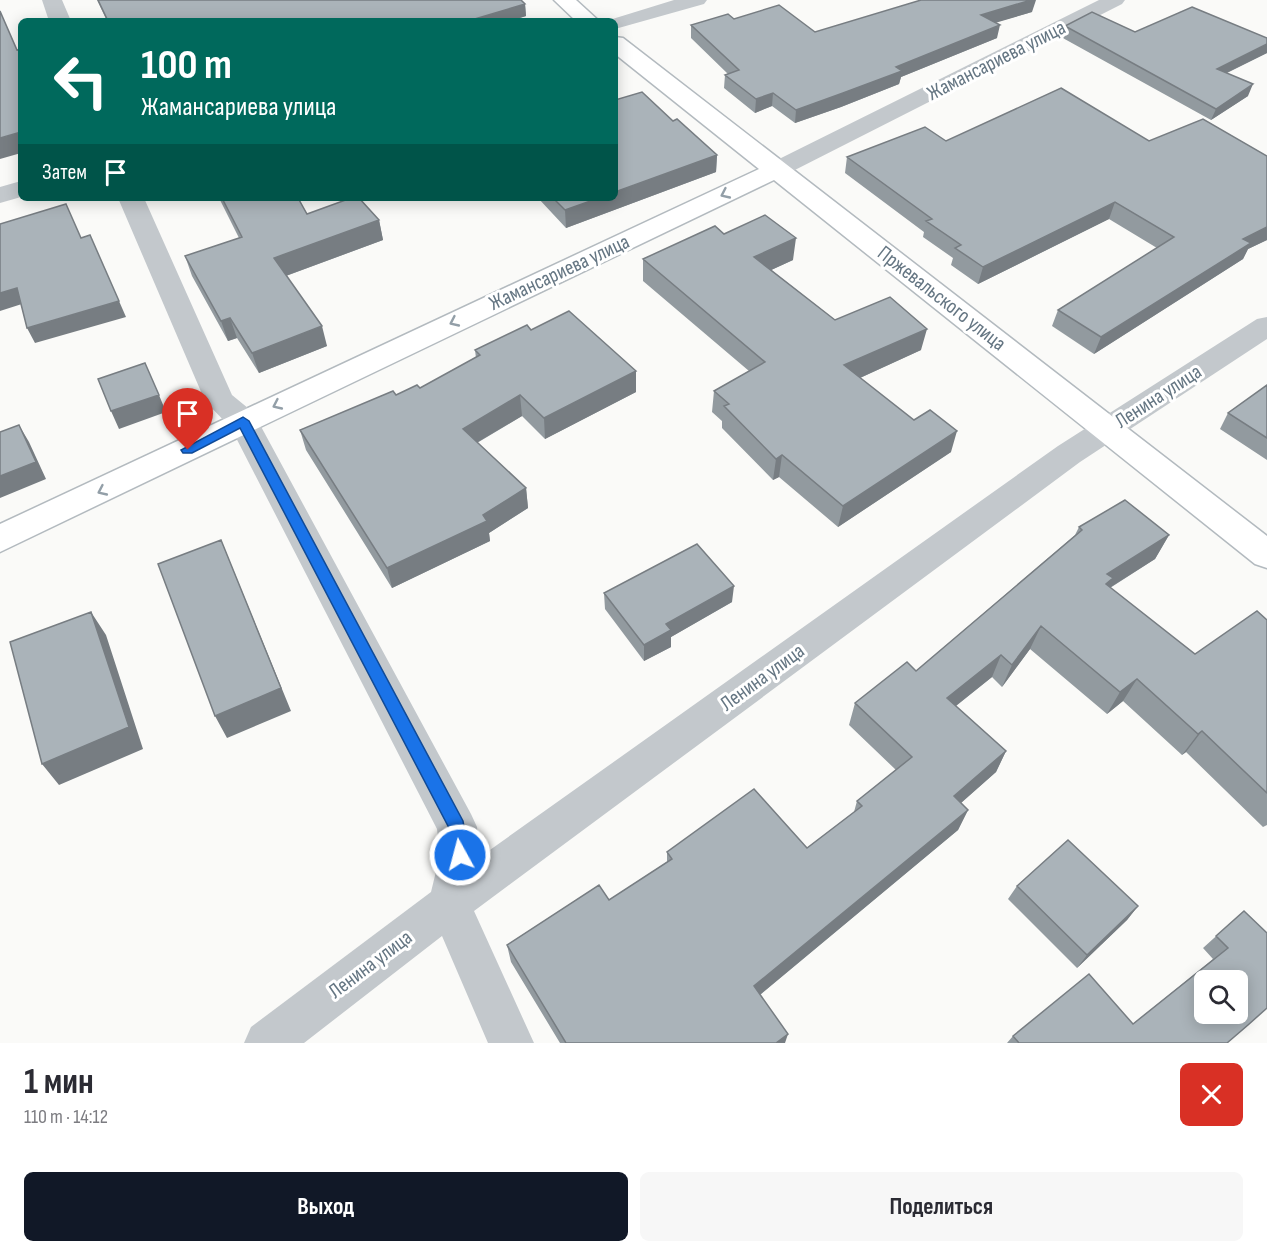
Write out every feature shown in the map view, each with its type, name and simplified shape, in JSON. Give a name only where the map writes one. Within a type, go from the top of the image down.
[{"type":"main road","points":[[564,0],[585,18]]},
{"type":"main road","name":"Пржевальского улица","points":[[618,45],[1267,555]]},
{"type":"main road","name":"Жамансариева улица","points":[[0,539],[243,421],[778,169]]},
{"type":"street","points":[[52,0],[59,18]]},
{"type":"street","points":[[618,22],[697,0]]},
{"type":"street","name":"Жамансариева улица","points":[[778,169],[1115,0]]},
{"type":"street","points":[[0,195],[18,190]]},
{"type":"street","points":[[132,201],[220,401],[243,421],[457,827],[460,855],[449,904],[511,1043]]},
{"type":"street","name":"Ленина улица","points":[[267,1043],[449,904],[1108,428],[1267,326]]},
{"type":"building","points":[[98,0],[521,0],[525,4],[478,18],[107,18]]},
{"type":"building","points":[[921,0],[1031,0],[981,15],[1000,25],[896,67],[902,71],[796,110],[773,93],[756,99],[725,75],[739,70],[691,25],[728,14],[734,19],[779,5],[815,32]]},
{"type":"building","points":[[1192,7],[1267,38],[1267,44],[1217,69],[1253,84],[1216,109],[1065,26],[1092,12],[1135,32]]},
{"type":"building","points":[[0,11],[18,50],[18,133],[0,138]]},
{"type":"building","points":[[1061,88],[1149,141],[1203,119],[1267,156],[1267,227],[1243,239],[1251,243],[1101,337],[1058,310],[1174,237],[1115,202],[983,267],[955,248],[961,245],[926,221],[932,219],[847,157],[925,127],[946,141]]},
{"type":"building","points":[[642,92],[673,121],[677,119],[717,155],[618,191],[618,99]]},
{"type":"building","points":[[224,201],[300,201],[307,214],[343,201],[362,201],[379,220],[274,258],[322,326],[252,353],[230,318],[221,321],[185,256],[242,237]]},
{"type":"building","points":[[556,201],[590,201],[565,210]]},
{"type":"building","points":[[66,204],[81,238],[90,235],[119,301],[27,328],[17,288],[0,293],[0,224]]},
{"type":"building","points":[[765,215],[796,238],[754,257],[835,320],[890,297],[927,329],[844,365],[914,420],[930,410],[957,431],[843,506],[782,455],[776,459],[724,406],[729,404],[714,391],[765,362],[643,259],[715,226],[724,234]]},
{"type":"building","points":[[569,311],[636,371],[544,418],[520,395],[463,429],[526,488],[483,515],[487,521],[387,568],[300,430],[393,391],[396,395],[417,385],[420,388],[480,355],[475,350],[527,325],[531,330]]},
{"type":"building","points":[[145,363],[159,395],[111,411],[98,379]]},
{"type":"building","points":[[1267,385],[1267,438],[1228,413]]},
{"type":"building","points":[[19,425],[36,462],[0,476],[0,432]]},
{"type":"building","points":[[1125,500],[1169,535],[1107,574],[1113,578],[1106,584],[1195,654],[1257,611],[1267,620],[1267,793],[1202,731],[1198,734],[1137,679],[1120,692],[1041,626],[1012,665],[1001,655],[947,698],[1006,751],[954,796],[968,810],[754,986],[788,1034],[776,1043],[566,1043],[507,945],[599,885],[609,900],[672,859],[667,852],[754,789],[807,848],[862,806],[857,801],[912,757],[855,703],[907,662],[916,671],[1082,530],[1079,527]]},
{"type":"building","points":[[221,540],[281,688],[215,716],[158,564]]},
{"type":"building","points":[[697,544],[734,586],[666,624],[671,630],[644,645],[604,593]]},
{"type":"building","points":[[91,612],[129,727],[42,764],[10,642]]},
{"type":"building","points":[[1068,840],[1138,906],[1087,955],[1017,886]]},
{"type":"building","points":[[1244,911],[1267,933],[1267,1008],[1227,1043],[1019,1043],[1013,1036],[1089,974],[1133,1024],[1194,975],[1194,1024],[1248,1024],[1248,970],[1200,970],[1228,948],[1216,936]]},
{"type":"route","points":[[188,450],[243,421],[457,827],[460,855]]}]
